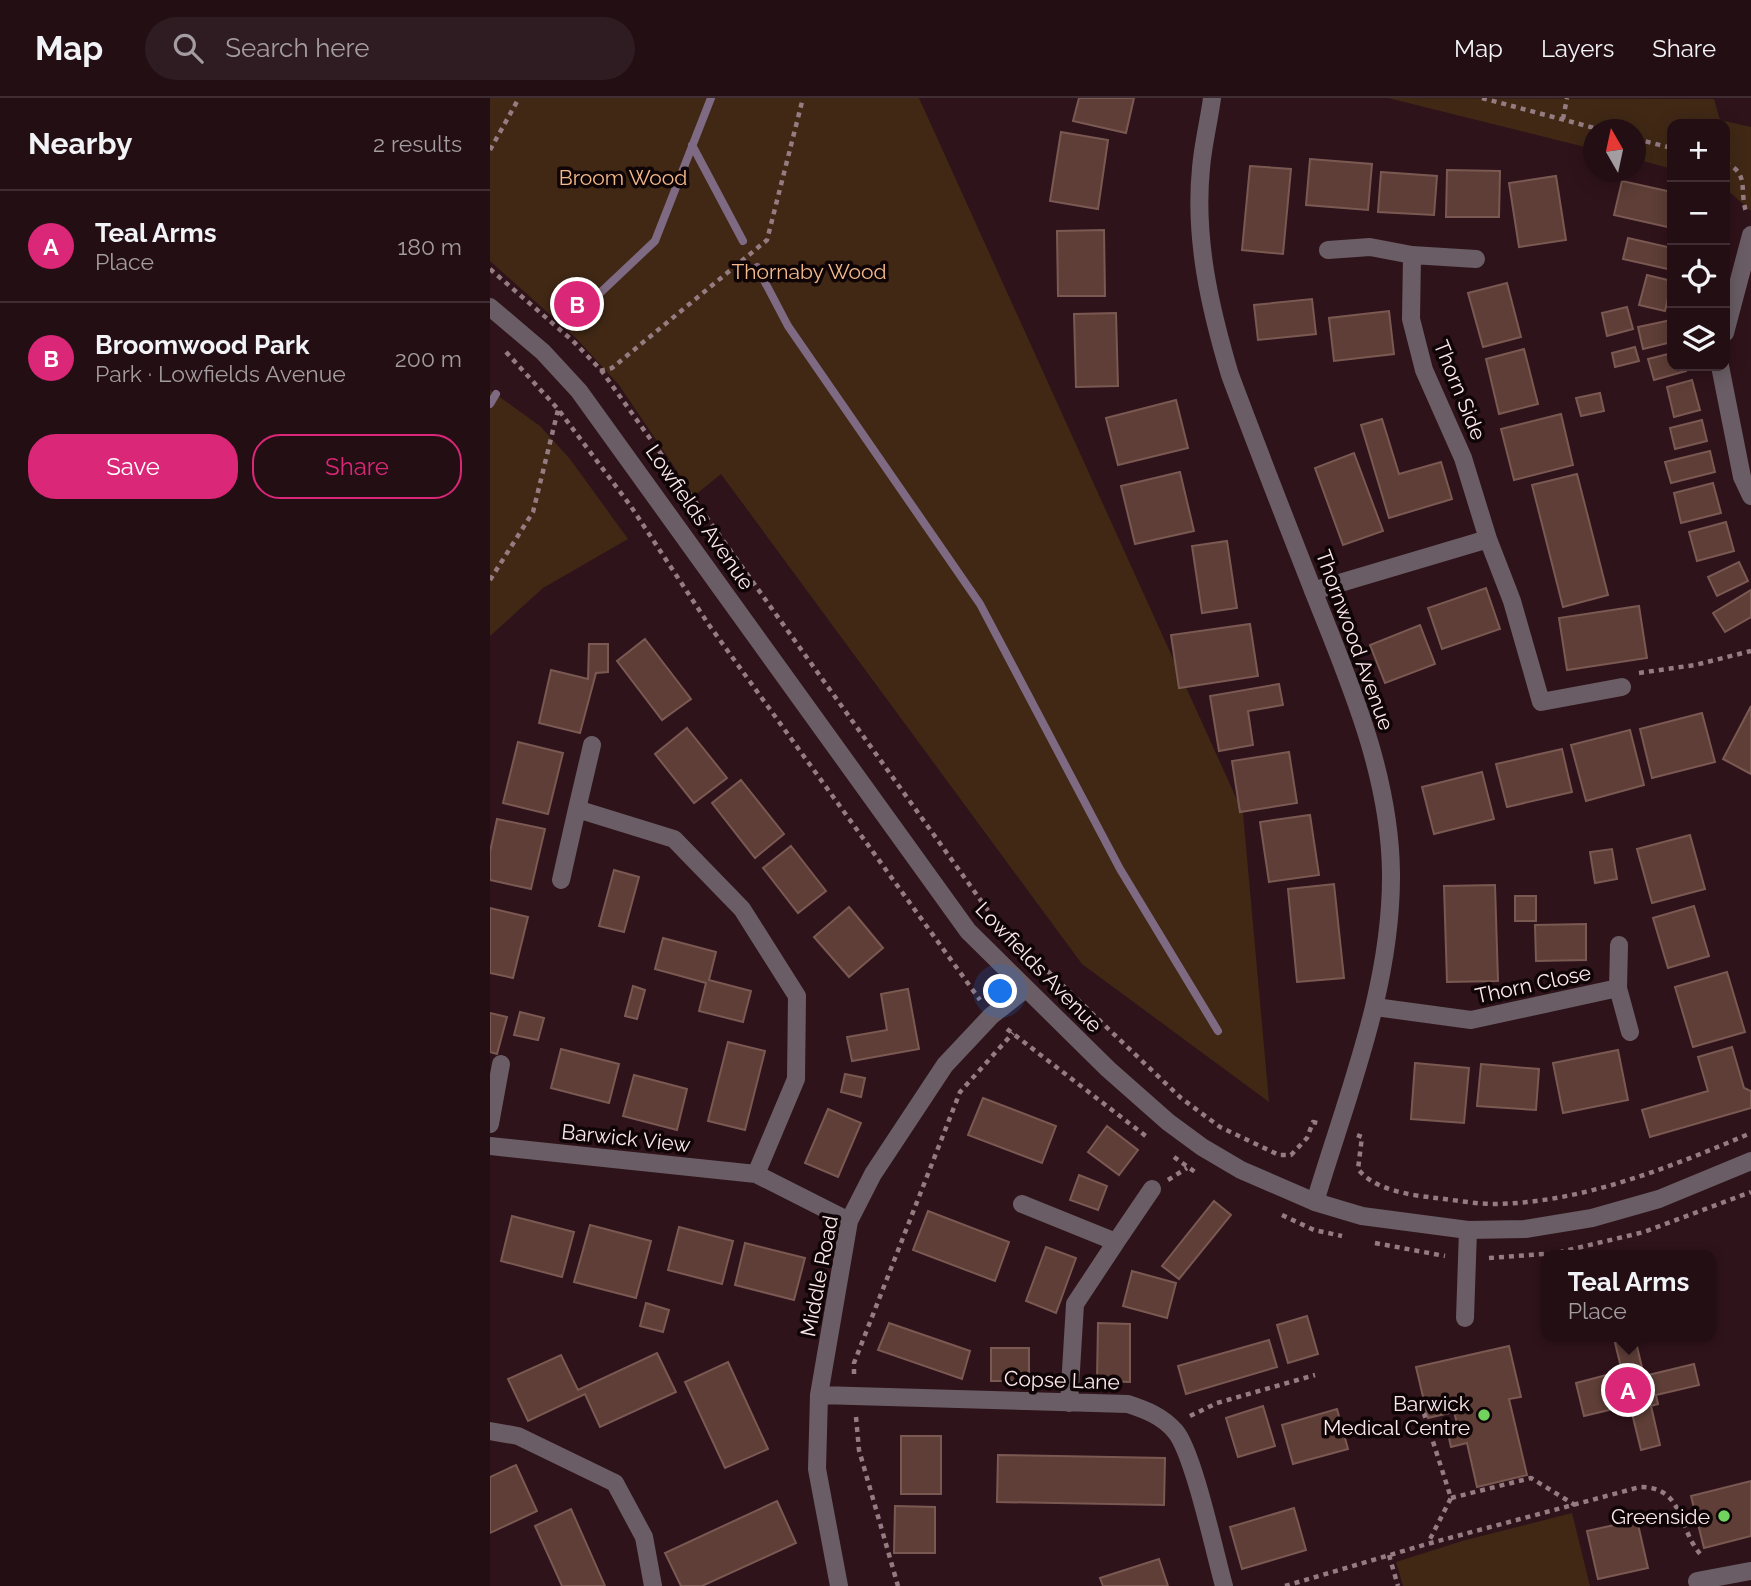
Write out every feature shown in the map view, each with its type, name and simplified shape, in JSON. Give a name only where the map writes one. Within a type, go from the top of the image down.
[{"type":"street","name":"Thornwood Avenue","points":[[1212,98],[1201,169],[1202,256],[1206,281],[1230,376],[1372,751],[1388,826],[1390,894],[1375,1007],[1315,1202]]},
{"type":"street","points":[[1730,314],[1751,235]]},
{"type":"street","points":[[1328,250],[1370,247],[1412,255],[1476,259]]},
{"type":"street","name":"Thorn Side","points":[[1412,255],[1411,319],[1424,370],[1463,458],[1488,539],[1512,601],[1541,702],[1622,687]]},
{"type":"street","name":"Lowfields Avenue","points":[[490,307],[543,352],[579,391],[968,931],[1024,990],[1168,1122],[1202,1147],[1241,1170],[1315,1202],[1362,1216],[1411,1225],[1468,1230],[1525,1229],[1592,1218],[1659,1199],[1751,1161]]},
{"type":"street","points":[[1721,371],[1742,477],[1751,496]]},
{"type":"street","points":[[1313,591],[1488,539]]},
{"type":"street","points":[[561,880],[592,745]]},
{"type":"street","points":[[577,809],[674,839],[742,909],[797,996],[796,1079],[756,1174]]},
{"type":"street","name":"Thorn Close","points":[[1619,945],[1618,988],[1630,1031]]},
{"type":"street","name":"Thorn Close","points":[[1375,1007],[1471,1020],[1618,988]]},
{"type":"street","name":"Middle Road","points":[[839,1586],[817,1469],[820,1395],[849,1221],[873,1174],[945,1065],[991,1016],[1024,990]]},
{"type":"street","points":[[490,1124],[500,1064]]},
{"type":"street","name":"Barwick View","points":[[490,1146],[756,1174],[849,1221]]},
{"type":"street","points":[[1069,1403],[1075,1304],[1152,1189]]},
{"type":"street","points":[[1022,1203],[1116,1242]]},
{"type":"street","points":[[1465,1318],[1468,1230]]},
{"type":"street","name":"Copse Lane","points":[[820,1395],[1128,1404],[1155,1414],[1176,1432]]},
{"type":"street","points":[[490,1431],[518,1436],[615,1483],[644,1537],[653,1586]]},
{"type":"street","points":[[1176,1432],[1191,1467],[1224,1586]]},
{"type":"street","points":[[1697,1581],[1751,1571]]},
{"type":"path","points":[[490,150],[519,98]]},
{"type":"path","points":[[490,580],[533,512],[558,409],[601,370],[612,368],[767,240],[803,98]]},
{"type":"path","points":[[1482,98],[1583,125]]},
{"type":"path","points":[[1563,119],[1567,98]]},
{"type":"path","points":[[1646,142],[1667,147]]},
{"type":"path","points":[[1730,164],[1739,166],[1748,178],[1745,214],[1751,215]]},
{"type":"path","points":[[490,269],[573,341],[601,370],[997,923],[1171,1089],[1220,1127],[1279,1155],[1291,1154],[1300,1148],[1313,1122],[1362,1137],[1358,1169],[1366,1179],[1411,1195],[1494,1204],[1578,1194],[1630,1179],[1751,1133]]},
{"type":"path","points":[[501,346],[558,409],[630,505],[740,670],[991,1016],[1154,1142]]},
{"type":"path","points":[[1622,687],[1624,676],[1695,665],[1751,652]]},
{"type":"path","points":[[898,1586],[859,1450],[854,1363],[960,1092],[1013,1033]]},
{"type":"path","points":[[1152,1189],[1187,1168],[1202,1147]]},
{"type":"path","points":[[1166,1151],[1187,1168],[1198,1173]]},
{"type":"path","points":[[1569,1250],[1644,1232],[1751,1192]]},
{"type":"path","points":[[1278,1213],[1314,1230],[1351,1238]]},
{"type":"path","points":[[1364,1240],[1466,1259],[1541,1254]]},
{"type":"path","points":[[1176,1432],[1191,1415],[1217,1403],[1315,1375]]},
{"type":"path","points":[[1401,1409],[1422,1404],[1451,1498],[1427,1544]]},
{"type":"path","points":[[1451,1498],[1531,1478],[1575,1505]]},
{"type":"path","points":[[1285,1586],[1427,1544],[1640,1487],[1664,1491],[1672,1498],[1693,1548],[1704,1558],[1721,1562],[1727,1575]]},
{"type":"path","points":[[1389,1555],[1398,1586]]},
{"type":"green space","name":"Thornaby Wood","points":[[490,98],[919,98],[1243,813],[1269,1102],[1082,964],[721,474],[694,496],[619,385],[576,338],[490,261]]},
{"type":"green space","points":[[1388,98],[1714,99],[1720,119],[1667,119],[1667,168],[1646,162],[1646,119],[1583,119],[1583,147]]},
{"type":"green space","points":[[1730,122],[1751,127],[1751,211],[1730,192]]},
{"type":"green space","points":[[490,390],[540,426],[570,459],[628,539],[543,588],[490,636]]},
{"type":"green space","points":[[1572,1513],[1590,1586],[1403,1586],[1396,1562],[1462,1541]]},
{"type":"building","points":[[1079,98],[1134,98],[1126,133],[1073,121]]},
{"type":"building","points":[[1061,132],[1108,140],[1098,209],[1050,201]]},
{"type":"building","points":[[1310,159],[1372,164],[1368,210],[1306,205]]},
{"type":"building","points":[[1250,166],[1291,169],[1283,254],[1242,250]]},
{"type":"building","points":[[1447,170],[1500,171],[1499,217],[1446,217]]},
{"type":"building","points":[[1381,172],[1437,176],[1434,215],[1378,212]]},
{"type":"building","points":[[1556,176],[1566,240],[1519,247],[1509,183]]},
{"type":"building","points":[[1622,182],[1667,191],[1667,227],[1614,215]]},
{"type":"building","points":[[1104,230],[1105,296],[1058,296],[1057,231]]},
{"type":"building","points":[[1628,238],[1667,247],[1667,269],[1623,259]]},
{"type":"building","points":[[1647,275],[1667,280],[1665,311],[1639,305]]},
{"type":"building","points":[[1507,283],[1521,337],[1483,347],[1468,293]]},
{"type":"building","points":[[1312,299],[1316,334],[1258,340],[1254,305]]},
{"type":"building","points":[[1627,307],[1633,329],[1607,336],[1602,313]]},
{"type":"building","points":[[1389,311],[1394,354],[1334,361],[1329,318]]},
{"type":"building","points":[[1116,313],[1118,386],[1076,387],[1074,314]]},
{"type":"building","points":[[1667,321],[1667,343],[1643,349],[1638,327]]},
{"type":"building","points":[[1635,347],[1639,361],[1615,367],[1612,353]]},
{"type":"building","points":[[1524,349],[1538,404],[1499,414],[1486,359]]},
{"type":"building","points":[[1667,354],[1667,371],[1686,371],[1654,380],[1648,359]]},
{"type":"building","points":[[1692,380],[1700,410],[1674,417],[1667,387]]},
{"type":"building","points":[[1600,393],[1604,411],[1581,416],[1576,398]]},
{"type":"building","points":[[1176,400],[1188,448],[1118,465],[1106,418]]},
{"type":"building","points":[[1561,414],[1573,465],[1514,480],[1501,429]]},
{"type":"building","points":[[1382,419],[1399,474],[1441,462],[1452,499],[1389,518],[1361,425]]},
{"type":"building","points":[[1702,420],[1707,441],[1675,449],[1670,428]]},
{"type":"building","points":[[1710,451],[1715,472],[1671,483],[1665,462]]},
{"type":"building","points":[[1354,453],[1383,531],[1343,545],[1315,468]]},
{"type":"building","points":[[1180,472],[1194,531],[1135,544],[1121,486]]},
{"type":"building","points":[[1577,474],[1608,595],[1563,607],[1532,485]]},
{"type":"building","points":[[1713,483],[1721,513],[1681,523],[1674,493]]},
{"type":"building","points":[[1726,522],[1734,551],[1697,561],[1689,532]]},
{"type":"building","points":[[1227,541],[1237,608],[1202,613],[1192,546]]},
{"type":"building","points":[[1739,562],[1748,581],[1717,596],[1708,577]]},
{"type":"building","points":[[1486,588],[1500,629],[1442,649],[1428,608]]},
{"type":"building","points":[[1751,590],[1751,617],[1725,632],[1713,613]]},
{"type":"building","points":[[1639,606],[1647,658],[1567,670],[1559,618]]},
{"type":"building","points":[[1250,624],[1258,676],[1179,688],[1171,635]]},
{"type":"building","points":[[1420,625],[1435,664],[1385,683],[1370,645]]},
{"type":"building","points":[[645,639],[691,699],[662,720],[617,661]]},
{"type":"building","points":[[589,644],[608,644],[608,672],[596,673],[580,733],[539,723],[551,670],[588,679]]},
{"type":"building","points":[[1279,684],[1283,705],[1248,711],[1253,745],[1219,751],[1210,696]]},
{"type":"building","points":[[1751,706],[1751,774],[1723,759]]},
{"type":"building","points":[[1702,713],[1715,762],[1652,778],[1640,729]]},
{"type":"building","points":[[687,728],[727,778],[694,803],[655,754]]},
{"type":"building","points":[[1630,730],[1644,785],[1586,801],[1571,745]]},
{"type":"building","points":[[518,742],[563,753],[548,814],[503,803]]},
{"type":"building","points":[[1562,749],[1572,792],[1507,807],[1496,764]]},
{"type":"building","points":[[1289,752],[1297,803],[1240,812],[1232,761]]},
{"type":"building","points":[[1482,772],[1494,819],[1434,834],[1422,787]]},
{"type":"building","points":[[741,780],[784,834],[755,858],[712,803]]},
{"type":"building","points":[[1310,815],[1319,875],[1269,882],[1260,822]]},
{"type":"building","points":[[497,819],[545,829],[531,889],[490,880],[490,852]]},
{"type":"building","points":[[1690,835],[1705,889],[1652,903],[1637,849]]},
{"type":"building","points":[[791,846],[826,891],[798,913],[763,868]]},
{"type":"building","points":[[1612,849],[1617,879],[1595,883],[1590,852]]},
{"type":"building","points":[[614,870],[639,877],[624,932],[599,926]]},
{"type":"building","points":[[1334,884],[1344,978],[1297,982],[1288,889]]},
{"type":"building","points":[[1495,885],[1498,981],[1447,982],[1444,886]]},
{"type":"building","points":[[1515,896],[1536,896],[1536,921],[1515,921]]},
{"type":"building","points":[[1694,906],[1709,956],[1668,968],[1653,918]]},
{"type":"building","points":[[849,907],[883,948],[849,977],[814,937]]},
{"type":"building","points":[[490,908],[528,917],[513,978],[490,973]]},
{"type":"building","points":[[1586,924],[1586,960],[1536,961],[1535,925]]},
{"type":"building","points":[[663,938],[716,952],[709,980],[751,991],[743,1022],[699,1011],[706,983],[655,969]]},
{"type":"building","points":[[1727,972],[1745,1032],[1693,1047],[1675,987]]},
{"type":"building","points":[[633,986],[645,990],[637,1019],[625,1016]]},
{"type":"building","points":[[908,989],[919,1049],[852,1061],[847,1037],[887,1030],[881,994]]},
{"type":"building","points":[[520,1012],[544,1018],[538,1040],[514,1035]]},
{"type":"building","points":[[490,1013],[507,1017],[497,1054],[490,1052]]},
{"type":"building","points":[[728,1042],[765,1051],[745,1130],[708,1121]]},
{"type":"building","points":[[1732,1047],[1744,1088],[1751,1091],[1751,1108],[1650,1137],[1642,1110],[1708,1091],[1698,1057]]},
{"type":"building","points":[[561,1049],[619,1064],[609,1103],[551,1088]]},
{"type":"building","points":[[1618,1050],[1628,1100],[1563,1113],[1553,1063]]},
{"type":"building","points":[[1415,1063],[1469,1068],[1464,1123],[1411,1119]]},
{"type":"building","points":[[1481,1064],[1539,1069],[1536,1110],[1477,1106]]},
{"type":"building","points":[[845,1074],[865,1078],[861,1097],[841,1092]]},
{"type":"building","points":[[634,1075],[687,1089],[677,1130],[623,1116]]},
{"type":"building","points":[[983,1098],[1056,1126],[1042,1163],[968,1135]]},
{"type":"building","points":[[828,1109],[861,1123],[838,1177],[805,1163]]},
{"type":"building","points":[[1107,1126],[1138,1150],[1119,1175],[1088,1152]]},
{"type":"building","points":[[1079,1175],[1107,1186],[1098,1210],[1070,1200]]},
{"type":"building","points":[[1214,1201],[1231,1215],[1179,1279],[1162,1266]]},
{"type":"building","points":[[928,1211],[1009,1242],[995,1281],[913,1250]]},
{"type":"building","points":[[512,1216],[574,1232],[562,1277],[501,1261]]},
{"type":"building","points":[[590,1225],[651,1241],[636,1298],[574,1282]]},
{"type":"building","points":[[679,1227],[733,1241],[722,1284],[668,1270]]},
{"type":"building","points":[[745,1243],[805,1258],[794,1300],[735,1285]]},
{"type":"building","points":[[1046,1247],[1076,1258],[1056,1313],[1026,1301]]},
{"type":"building","points":[[1132,1271],[1176,1283],[1167,1318],[1123,1306]]},
{"type":"building","points":[[646,1303],[669,1310],[663,1332],[640,1326]]},
{"type":"building","points":[[1307,1316],[1318,1354],[1288,1363],[1277,1325]]},
{"type":"building","points":[[889,1323],[970,1351],[962,1379],[878,1350]]},
{"type":"building","points":[[1098,1323],[1130,1324],[1130,1382],[1097,1381]]},
{"type":"building","points":[[1269,1340],[1277,1367],[1186,1394],[1178,1366]]},
{"type":"building","points":[[1636,1341],[1644,1376],[1694,1364],[1699,1385],[1656,1395],[1658,1404],[1651,1406],[1660,1445],[1641,1450],[1630,1405],[1584,1416],[1576,1383],[1622,1371],[1615,1343]]},
{"type":"building","name":"Barwick Medical Centre","points":[[1509,1346],[1521,1397],[1509,1399],[1527,1475],[1477,1487],[1467,1443],[1451,1447],[1447,1429],[1458,1427],[1454,1412],[1428,1418],[1416,1367]]},
{"type":"building","points":[[991,1348],[1029,1348],[1029,1381],[991,1381]]},
{"type":"building","points":[[657,1353],[676,1392],[600,1427],[585,1394],[528,1421],[508,1379],[561,1355],[578,1390]]},
{"type":"building","points":[[728,1362],[768,1449],[725,1468],[685,1382]]},
{"type":"building","points":[[1263,1406],[1275,1446],[1238,1457],[1226,1418]]},
{"type":"building","points":[[1337,1409],[1348,1449],[1293,1464],[1282,1425]]},
{"type":"building","points":[[901,1436],[941,1436],[941,1494],[901,1494]]},
{"type":"building","points":[[998,1455],[1165,1458],[1164,1505],[997,1502]]},
{"type":"building","points":[[516,1465],[537,1511],[490,1533],[490,1477]]},
{"type":"building","name":"Greenside","points":[[1751,1481],[1751,1536],[1704,1548],[1691,1496]]},
{"type":"building","points":[[777,1501],[796,1543],[702,1586],[681,1586],[665,1553]]},
{"type":"building","points":[[895,1506],[935,1507],[935,1553],[894,1553]]},
{"type":"building","points":[[1294,1508],[1306,1550],[1242,1569],[1230,1527]]},
{"type":"building","points":[[571,1509],[605,1586],[562,1586],[535,1526]]},
{"type":"building","points":[[1637,1520],[1648,1568],[1598,1579],[1587,1531]]},
{"type":"building","points":[[1159,1559],[1168,1586],[1103,1586],[1100,1578]]},
{"type":"waterway","points":[[582,310],[655,241],[711,98]]},
{"type":"waterway","points":[[692,145],[743,241]]},
{"type":"waterway","points":[[757,267],[788,326],[980,604],[1120,869],[1218,1031]]},
{"type":"waterway","points":[[490,404],[496,394]]},
{"type":"place","name":"Broomwood Park","points":[[577,304]]},
{"type":"place","name":"Teal Arms","points":[[1628,1390]]},
{"type":"place","name":"Barwick Medical Centre","points":[[1484,1415]]},
{"type":"place","name":"Greenside","points":[[1724,1516]]},
{"type":"park label","name":"Broom Wood","points":[[623,177]]}]
